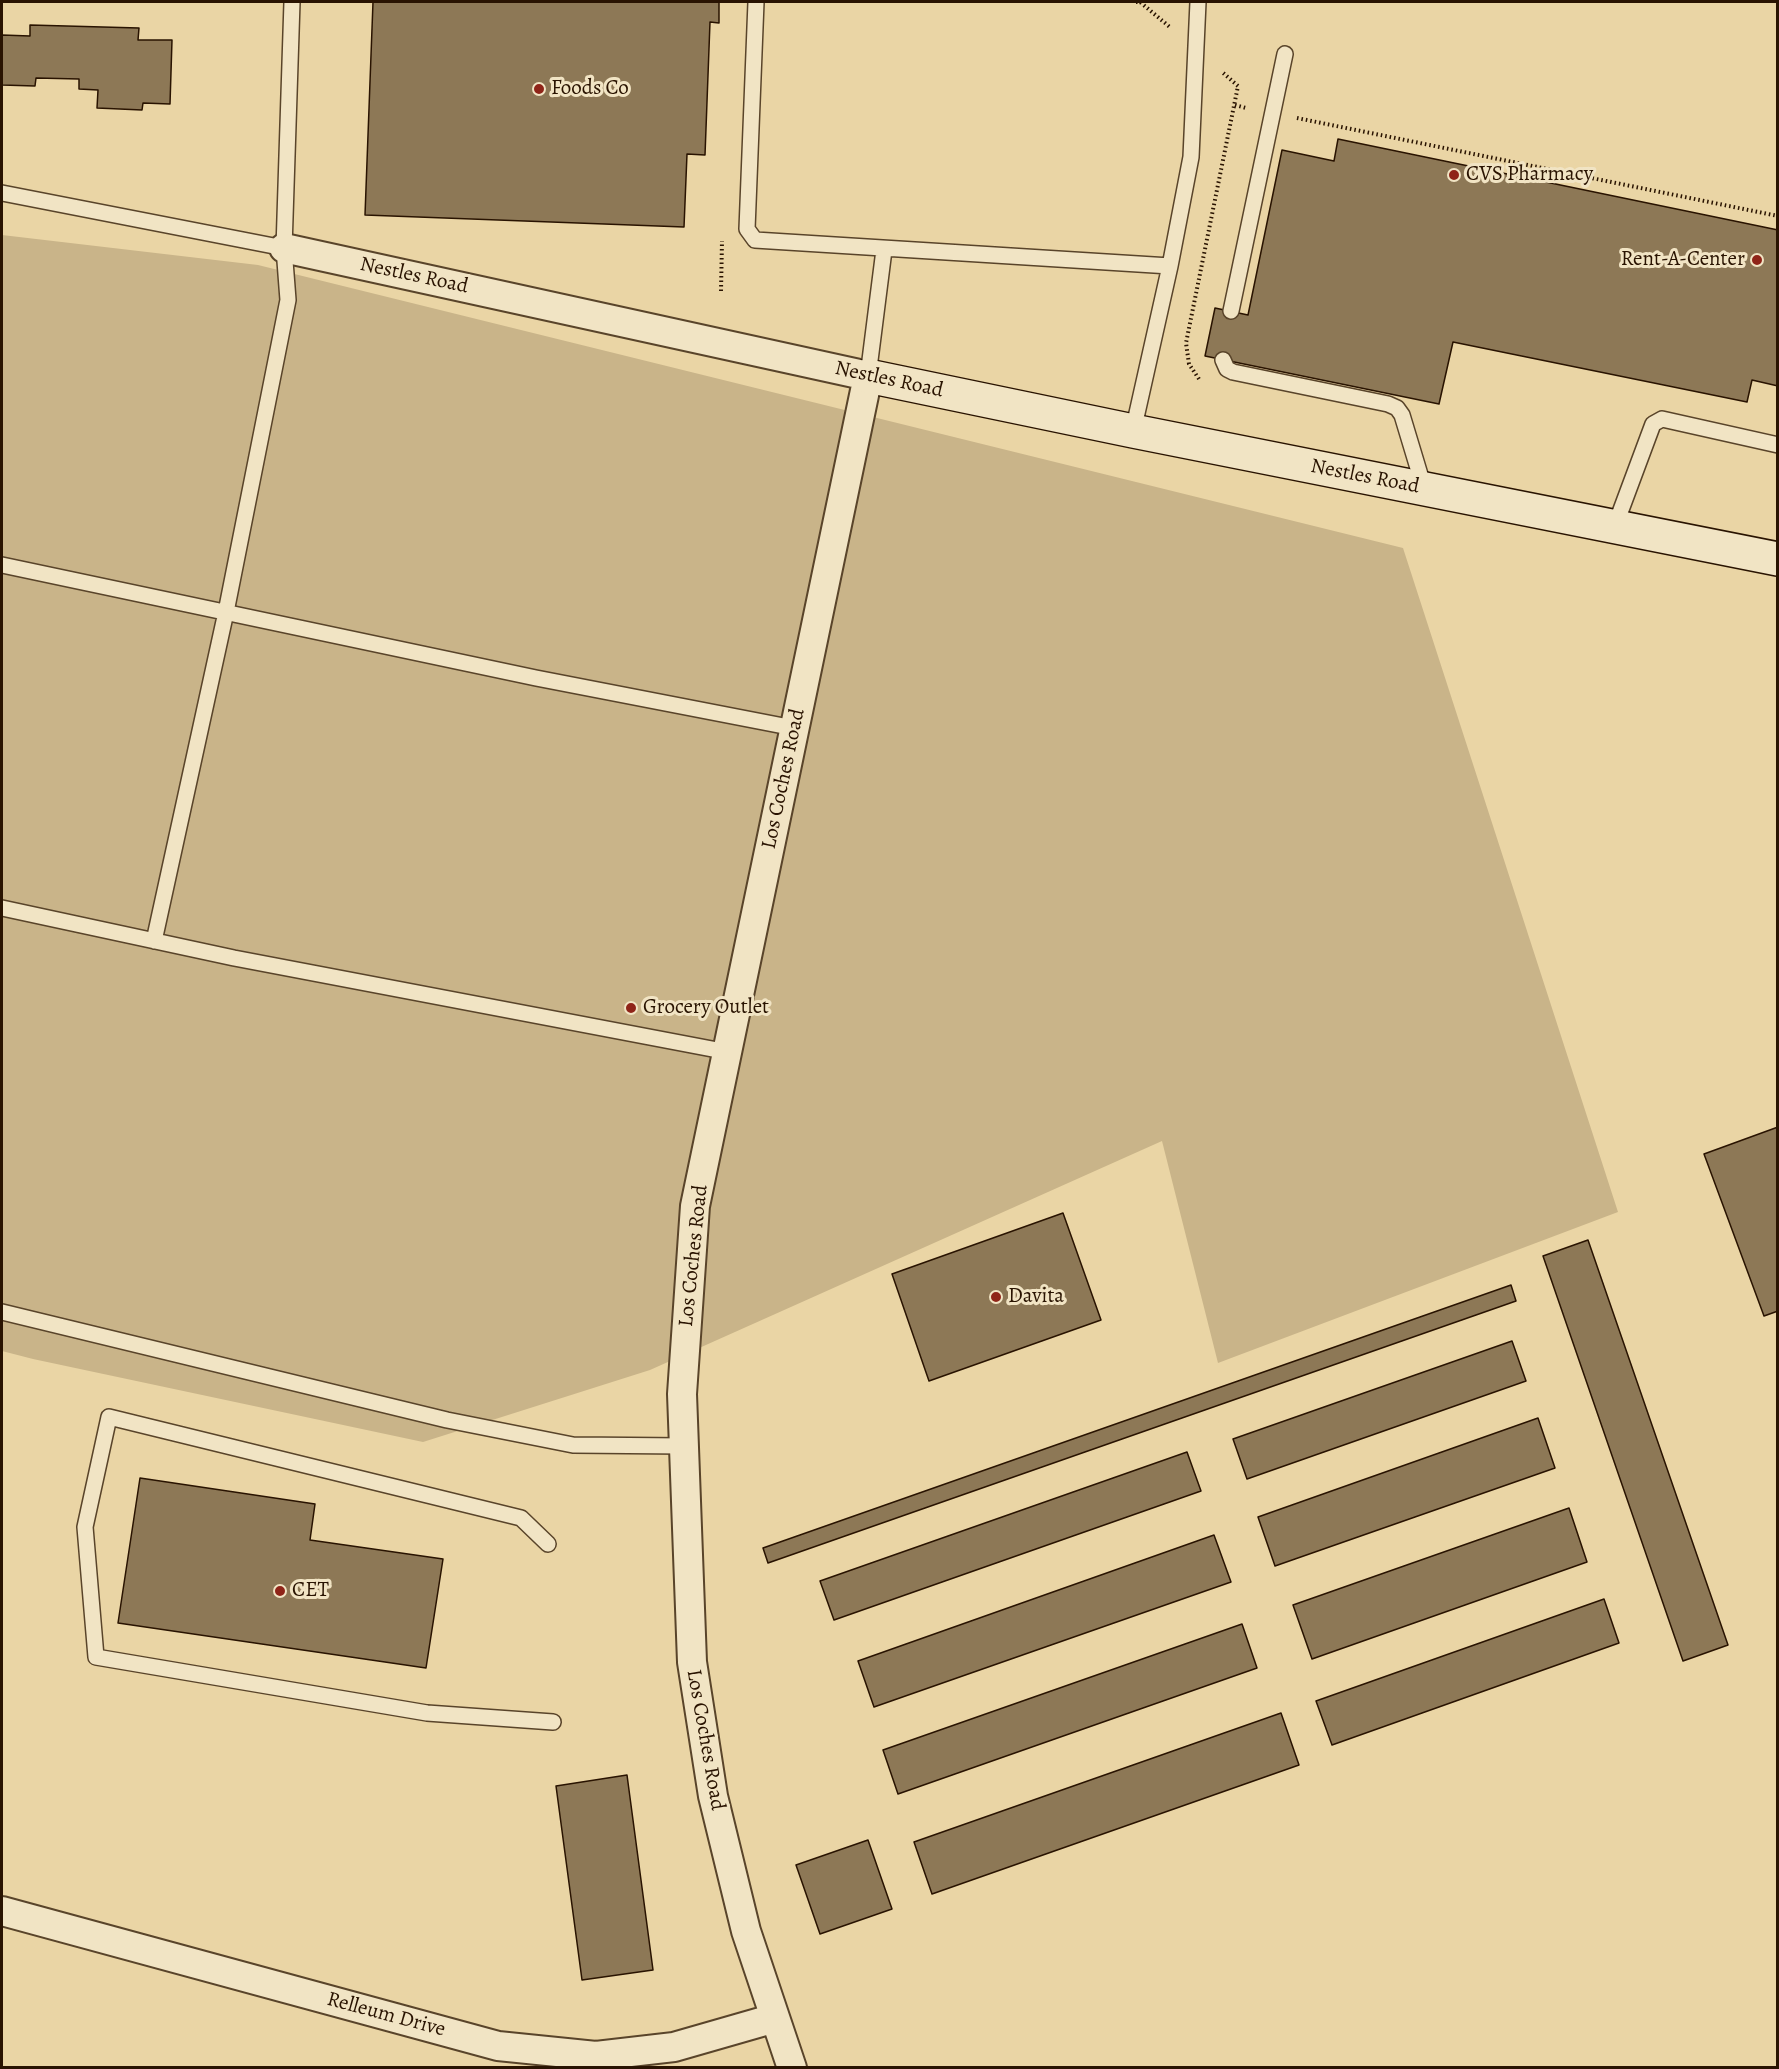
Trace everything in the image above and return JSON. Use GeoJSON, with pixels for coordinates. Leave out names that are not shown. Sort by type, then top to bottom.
{"type":"FeatureCollection","features":[{"type":"Feature","properties":{"kind":"street","name":"Nestles Road"},"geometry":{"type":"LineString","coordinates":[[284,248],[868,376],[1778,559]]}},
{"type":"Feature","properties":{"kind":"street","name":"Los Coches Road"},"geometry":{"type":"LineString","coordinates":[[792,2067],[746,1931],[716,1807],[698,1703],[692,1662],[682,1394],[695,1206],[868,376]]}},
{"type":"Feature","properties":{"kind":"street","name":"Relleum Drive"},"geometry":{"type":"LineString","coordinates":[[2,1911],[498,2046],[596,2056],[674,2047],[775,2018]]}},
{"type":"Feature","properties":{"kind":"lane"},"geometry":{"type":"LineString","coordinates":[[154,941],[225,612],[288,300],[284,248],[292,2]]}},
{"type":"Feature","properties":{"kind":"lane"},"geometry":{"type":"LineString","coordinates":[[756,2],[747,229],[755,240],[884,250],[1170,266]]}},
{"type":"Feature","properties":{"kind":"lane"},"geometry":{"type":"LineString","coordinates":[[1133,431],[1170,266],[1191,157],[1198,2]]}},
{"type":"Feature","properties":{"kind":"lane"},"geometry":{"type":"LineString","coordinates":[[1231,312],[1286,54]]}},
{"type":"Feature","properties":{"kind":"lane","name":"Nestles Road"},"geometry":{"type":"LineString","coordinates":[[2,194],[284,248]]}},
{"type":"Feature","properties":{"kind":"lane"},"geometry":{"type":"LineString","coordinates":[[868,376],[884,250]]}},
{"type":"Feature","properties":{"kind":"lane"},"geometry":{"type":"LineString","coordinates":[[1223,360],[1227,369],[1233,372],[1388,404],[1397,408],[1402,416],[1424,489]]}},
{"type":"Feature","properties":{"kind":"lane"},"geometry":{"type":"LineString","coordinates":[[1615,526],[1653,424],[1662,419],[1778,445]]}},
{"type":"Feature","properties":{"kind":"lane"},"geometry":{"type":"LineString","coordinates":[[2,565],[547,680],[794,728]]}},
{"type":"Feature","properties":{"kind":"lane"},"geometry":{"type":"LineString","coordinates":[[2,908],[234,958],[728,1052]]}},
{"type":"Feature","properties":{"kind":"lane"},"geometry":{"type":"LineString","coordinates":[[2,1312],[447,1420],[573,1444],[684,1446]]}},
{"type":"Feature","properties":{"kind":"lane"},"geometry":{"type":"LineString","coordinates":[[548,1544],[521,1518],[110,1417],[85,1527],[96,1657],[427,1713],[553,1722]]}},
{"type":"Feature","properties":{"kind":"path"},"geometry":{"type":"LineString","coordinates":[[1235,105],[1778,216]]}},
{"type":"Feature","properties":{"kind":"shaded area"},"geometry":{"type":"Polygon","coordinates":[[[2,235],[258,265],[1403,548],[1618,1212],[1218,1363],[1162,1141],[650,1370],[423,1442],[2,1351],[2,235]]]}},
{"type":"Feature","properties":{"kind":"building","name":"Foods Co"},"geometry":{"type":"Polygon","coordinates":[[[373,2],[719,2],[719,23],[710,22],[705,155],[687,154],[684,227],[365,215],[373,2]]]}},
{"type":"Feature","properties":{"kind":"building"},"geometry":{"type":"Polygon","coordinates":[[[30,25],[139,28],[138,40],[172,40],[170,104],[143,103],[142,110],[97,108],[98,90],[79,89],[79,79],[36,78],[35,86],[2,85],[2,35],[30,36],[30,25]]]}},
{"type":"Feature","properties":{"kind":"building"},"geometry":{"type":"Polygon","coordinates":[[[1338,139],[1778,230],[1778,386],[1752,380],[1747,402],[1453,342],[1439,404],[1205,356],[1215,308],[1248,315],[1282,150],[1334,161],[1338,139]]]}},
{"type":"Feature","properties":{"kind":"building"},"geometry":{"type":"Polygon","coordinates":[[[1778,1127],[1778,1311],[1764,1316],[1704,1154],[1778,1127]]]}},
{"type":"Feature","properties":{"kind":"building","name":"Davita"},"geometry":{"type":"Polygon","coordinates":[[[1063,1213],[1101,1320],[929,1381],[892,1274],[1063,1213]]]}},
{"type":"Feature","properties":{"kind":"building"},"geometry":{"type":"Polygon","coordinates":[[[1588,1240],[1728,1645],[1683,1661],[1543,1256],[1588,1240]]]}},
{"type":"Feature","properties":{"kind":"building"},"geometry":{"type":"Polygon","coordinates":[[[1511,1285],[1516,1301],[768,1563],[763,1548],[1511,1285]]]}},
{"type":"Feature","properties":{"kind":"building"},"geometry":{"type":"Polygon","coordinates":[[[1512,1341],[1526,1381],[1247,1479],[1233,1439],[1512,1341]]]}},
{"type":"Feature","properties":{"kind":"building"},"geometry":{"type":"Polygon","coordinates":[[[1538,1418],[1555,1468],[1275,1566],[1258,1517],[1538,1418]]]}},
{"type":"Feature","properties":{"kind":"building"},"geometry":{"type":"Polygon","coordinates":[[[1187,1452],[1201,1491],[834,1620],[820,1581],[1187,1452]]]}},
{"type":"Feature","properties":{"kind":"building","name":"CET"},"geometry":{"type":"Polygon","coordinates":[[[140,1478],[315,1504],[310,1540],[443,1559],[426,1668],[118,1623],[140,1478]]]}},
{"type":"Feature","properties":{"kind":"building"},"geometry":{"type":"Polygon","coordinates":[[[1569,1508],[1587,1562],[1312,1659],[1293,1605],[1569,1508]]]}},
{"type":"Feature","properties":{"kind":"building"},"geometry":{"type":"Polygon","coordinates":[[[1214,1535],[1231,1582],[874,1707],[858,1661],[1214,1535]]]}},
{"type":"Feature","properties":{"kind":"building"},"geometry":{"type":"Polygon","coordinates":[[[1604,1599],[1619,1643],[1332,1745],[1316,1701],[1604,1599]]]}},
{"type":"Feature","properties":{"kind":"building"},"geometry":{"type":"Polygon","coordinates":[[[1242,1624],[1257,1668],[898,1794],[883,1750],[1242,1624]]]}},
{"type":"Feature","properties":{"kind":"building"},"geometry":{"type":"Polygon","coordinates":[[[1281,1713],[1299,1765],[932,1894],[914,1842],[1281,1713]]]}},
{"type":"Feature","properties":{"kind":"building"},"geometry":{"type":"Polygon","coordinates":[[[627,1775],[653,1970],[582,1980],[556,1786],[627,1775]]]}},
{"type":"Feature","properties":{"kind":"building"},"geometry":{"type":"Polygon","coordinates":[[[868,1840],[892,1909],[820,1934],[796,1865],[868,1840]]]}},
{"type":"Feature","properties":{"kind":"place","name":"Foods Co"},"geometry":{"type":"Point","coordinates":[539,89]}},
{"type":"Feature","properties":{"kind":"place","name":"CVS Pharmacy"},"geometry":{"type":"Point","coordinates":[1454,175]}},
{"type":"Feature","properties":{"kind":"place","name":"Rent-A-Center"},"geometry":{"type":"Point","coordinates":[1757,260]}},
{"type":"Feature","properties":{"kind":"place","name":"Grocery Outlet"},"geometry":{"type":"Point","coordinates":[631,1008]}},
{"type":"Feature","properties":{"kind":"place","name":"Davita"},"geometry":{"type":"Point","coordinates":[996,1297]}},
{"type":"Feature","properties":{"kind":"place","name":"CET"},"geometry":{"type":"Point","coordinates":[280,1591]}}]}
